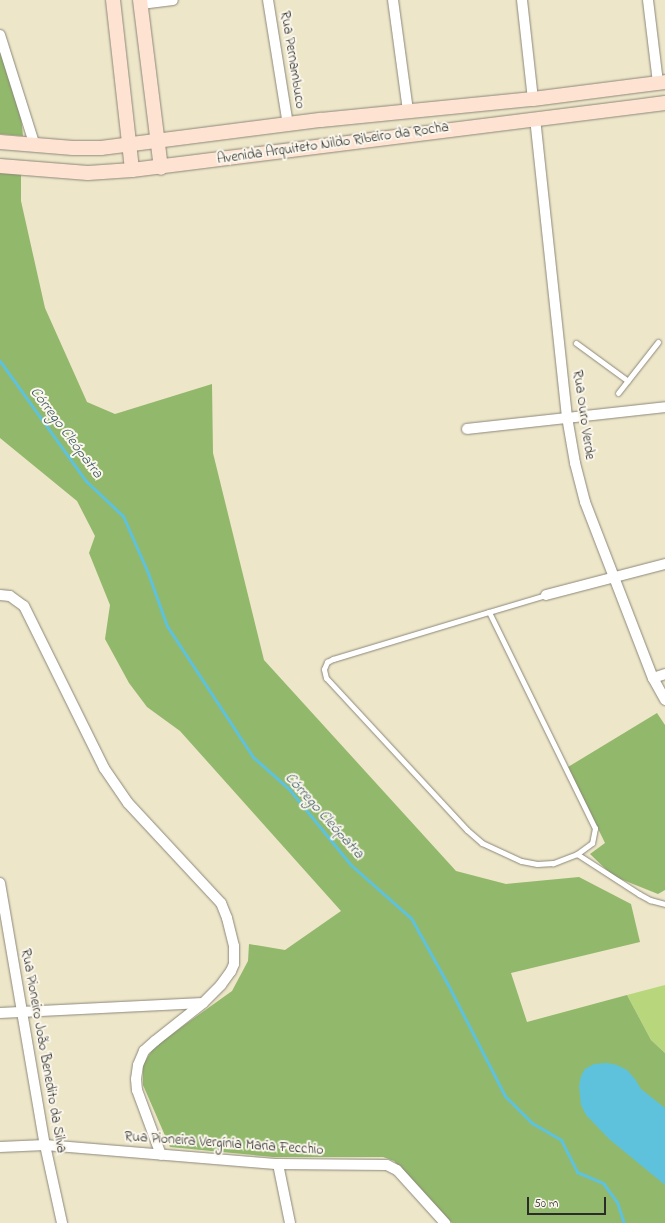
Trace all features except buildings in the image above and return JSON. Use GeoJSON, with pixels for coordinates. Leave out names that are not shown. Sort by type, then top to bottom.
{"type":"FeatureCollection","features":[{"type":"Feature","properties":{"kind":"main road"},"geometry":{"type":"LineString","coordinates":[[113,0],[132,170]]}},
{"type":"Feature","properties":{"kind":"main road"},"geometry":{"type":"LineString","coordinates":[[141,2],[161,168]]}},
{"type":"Feature","properties":{"kind":"main road","name":"Avenida Arquiteto Nildo Ribeiro da Rocha"},"geometry":{"type":"LineString","coordinates":[[0,142],[35,146],[101,148],[408,111],[533,99],[662,83]]}},
{"type":"Feature","properties":{"kind":"main road","name":"Avenida Arquiteto Nildo Ribeiro da Rocha"},"geometry":{"type":"LineString","coordinates":[[0,166],[88,173],[161,168],[535,118],[665,103]]}},
{"type":"Feature","properties":{"kind":"street"},"geometry":{"type":"LineString","coordinates":[[141,2],[173,0]]}},
{"type":"Feature","properties":{"kind":"street","name":"Rua Pernambuco"},"geometry":{"type":"LineString","coordinates":[[268,0],[288,125]]}},
{"type":"Feature","properties":{"kind":"street"},"geometry":{"type":"LineString","coordinates":[[393,0],[408,111]]}},
{"type":"Feature","properties":{"kind":"street"},"geometry":{"type":"LineString","coordinates":[[522,0],[533,99]]}},
{"type":"Feature","properties":{"kind":"street"},"geometry":{"type":"LineString","coordinates":[[648,0],[662,83]]}},
{"type":"Feature","properties":{"kind":"street"},"geometry":{"type":"LineString","coordinates":[[0,35],[35,146]]}},
{"type":"Feature","properties":{"kind":"street","name":"Rua Ouro Verde"},"geometry":{"type":"LineString","coordinates":[[535,118],[567,417],[575,464],[585,502],[653,678],[665,700]]}},
{"type":"Feature","properties":{"kind":"street"},"geometry":{"type":"LineString","coordinates":[[467,429],[665,407]]}},
{"type":"Feature","properties":{"kind":"street"},"geometry":{"type":"LineString","coordinates":[[546,595],[665,564]]}},
{"type":"Feature","properties":{"kind":"street"},"geometry":{"type":"LineString","coordinates":[[0,595],[10,596],[24,606],[104,768],[128,803],[221,902],[234,946],[234,964],[221,985],[203,1002],[154,1041],[144,1051],[138,1065],[136,1079],[137,1090],[161,1155]]}},
{"type":"Feature","properties":{"kind":"street"},"geometry":{"type":"LineString","coordinates":[[653,678],[665,674]]}},
{"type":"Feature","properties":{"kind":"street","name":"Rua Pioneiro João Benedito da Silva"},"geometry":{"type":"LineString","coordinates":[[0,883],[2,908],[22,1011],[45,1145],[62,1223]]}},
{"type":"Feature","properties":{"kind":"street"},"geometry":{"type":"LineString","coordinates":[[0,1013],[203,1002]]}},
{"type":"Feature","properties":{"kind":"street","name":"Rua Pioneira Vergínia Maria Fecchio"},"geometry":{"type":"LineString","coordinates":[[0,1147],[45,1145],[278,1164],[376,1165],[392,1167],[397,1170],[445,1223]]}},
{"type":"Feature","properties":{"kind":"street"},"geometry":{"type":"LineString","coordinates":[[278,1164],[290,1223]]}},
{"type":"Feature","properties":{"kind":"lane"},"geometry":{"type":"LineString","coordinates":[[618,392],[658,342]]}},
{"type":"Feature","properties":{"kind":"lane"},"geometry":{"type":"LineString","coordinates":[[576,343],[628,381]]}},
{"type":"Feature","properties":{"kind":"lane"},"geometry":{"type":"LineString","coordinates":[[489,612],[595,828],[592,843],[577,854],[553,863],[537,864],[521,861],[482,843],[467,830],[326,678],[324,674],[324,669],[327,662],[333,659],[489,612],[546,595]]}},
{"type":"Feature","properties":{"kind":"lane"},"geometry":{"type":"LineString","coordinates":[[577,854],[638,894],[650,900],[665,904]]}},
{"type":"Feature","properties":{"kind":"green space"},"geometry":{"type":"Polygon","coordinates":[[[0,47],[20,105],[23,136],[0,134],[0,47]]]}},
{"type":"Feature","properties":{"kind":"green space"},"geometry":{"type":"Polygon","coordinates":[[[0,169],[21,172],[21,201],[45,308],[87,402],[115,414],[212,384],[213,453],[264,660],[456,871],[506,884],[579,877],[631,904],[640,942],[511,973],[527,1022],[627,995],[651,1040],[665,1053],[665,1223],[452,1223],[394,1161],[383,1157],[273,1157],[170,1147],[143,1085],[143,1064],[155,1046],[232,991],[248,961],[249,944],[285,950],[341,911],[180,731],[147,707],[129,683],[105,639],[110,605],[89,553],[95,536],[77,501],[0,438],[0,169]]]}},
{"type":"Feature","properties":{"kind":"green space"},"geometry":{"type":"Polygon","coordinates":[[[657,713],[665,725],[665,890],[658,894],[613,876],[590,854],[605,843],[568,767],[657,713]]]}},
{"type":"Feature","properties":{"kind":"green space"},"geometry":{"type":"Polygon","coordinates":[[[665,985],[665,1053],[651,1040],[627,995],[665,985]]]}},
{"type":"Feature","properties":{"kind":"water"},"geometry":{"type":"Polygon","coordinates":[[[607,1063],[617,1065],[627,1070],[641,1089],[665,1108],[665,1185],[609,1139],[586,1115],[581,1105],[579,1086],[581,1076],[585,1069],[594,1064],[607,1063]]]}},
{"type":"Feature","properties":{"kind":"waterway","name":"Córrego Cleópatra"},"geometry":{"type":"LineString","coordinates":[[0,361],[86,481],[123,516],[148,573],[167,626],[253,757],[289,789],[351,865],[411,918],[447,983],[505,1096],[532,1123],[561,1140],[577,1172],[603,1183],[617,1202],[624,1223]]}}]}
